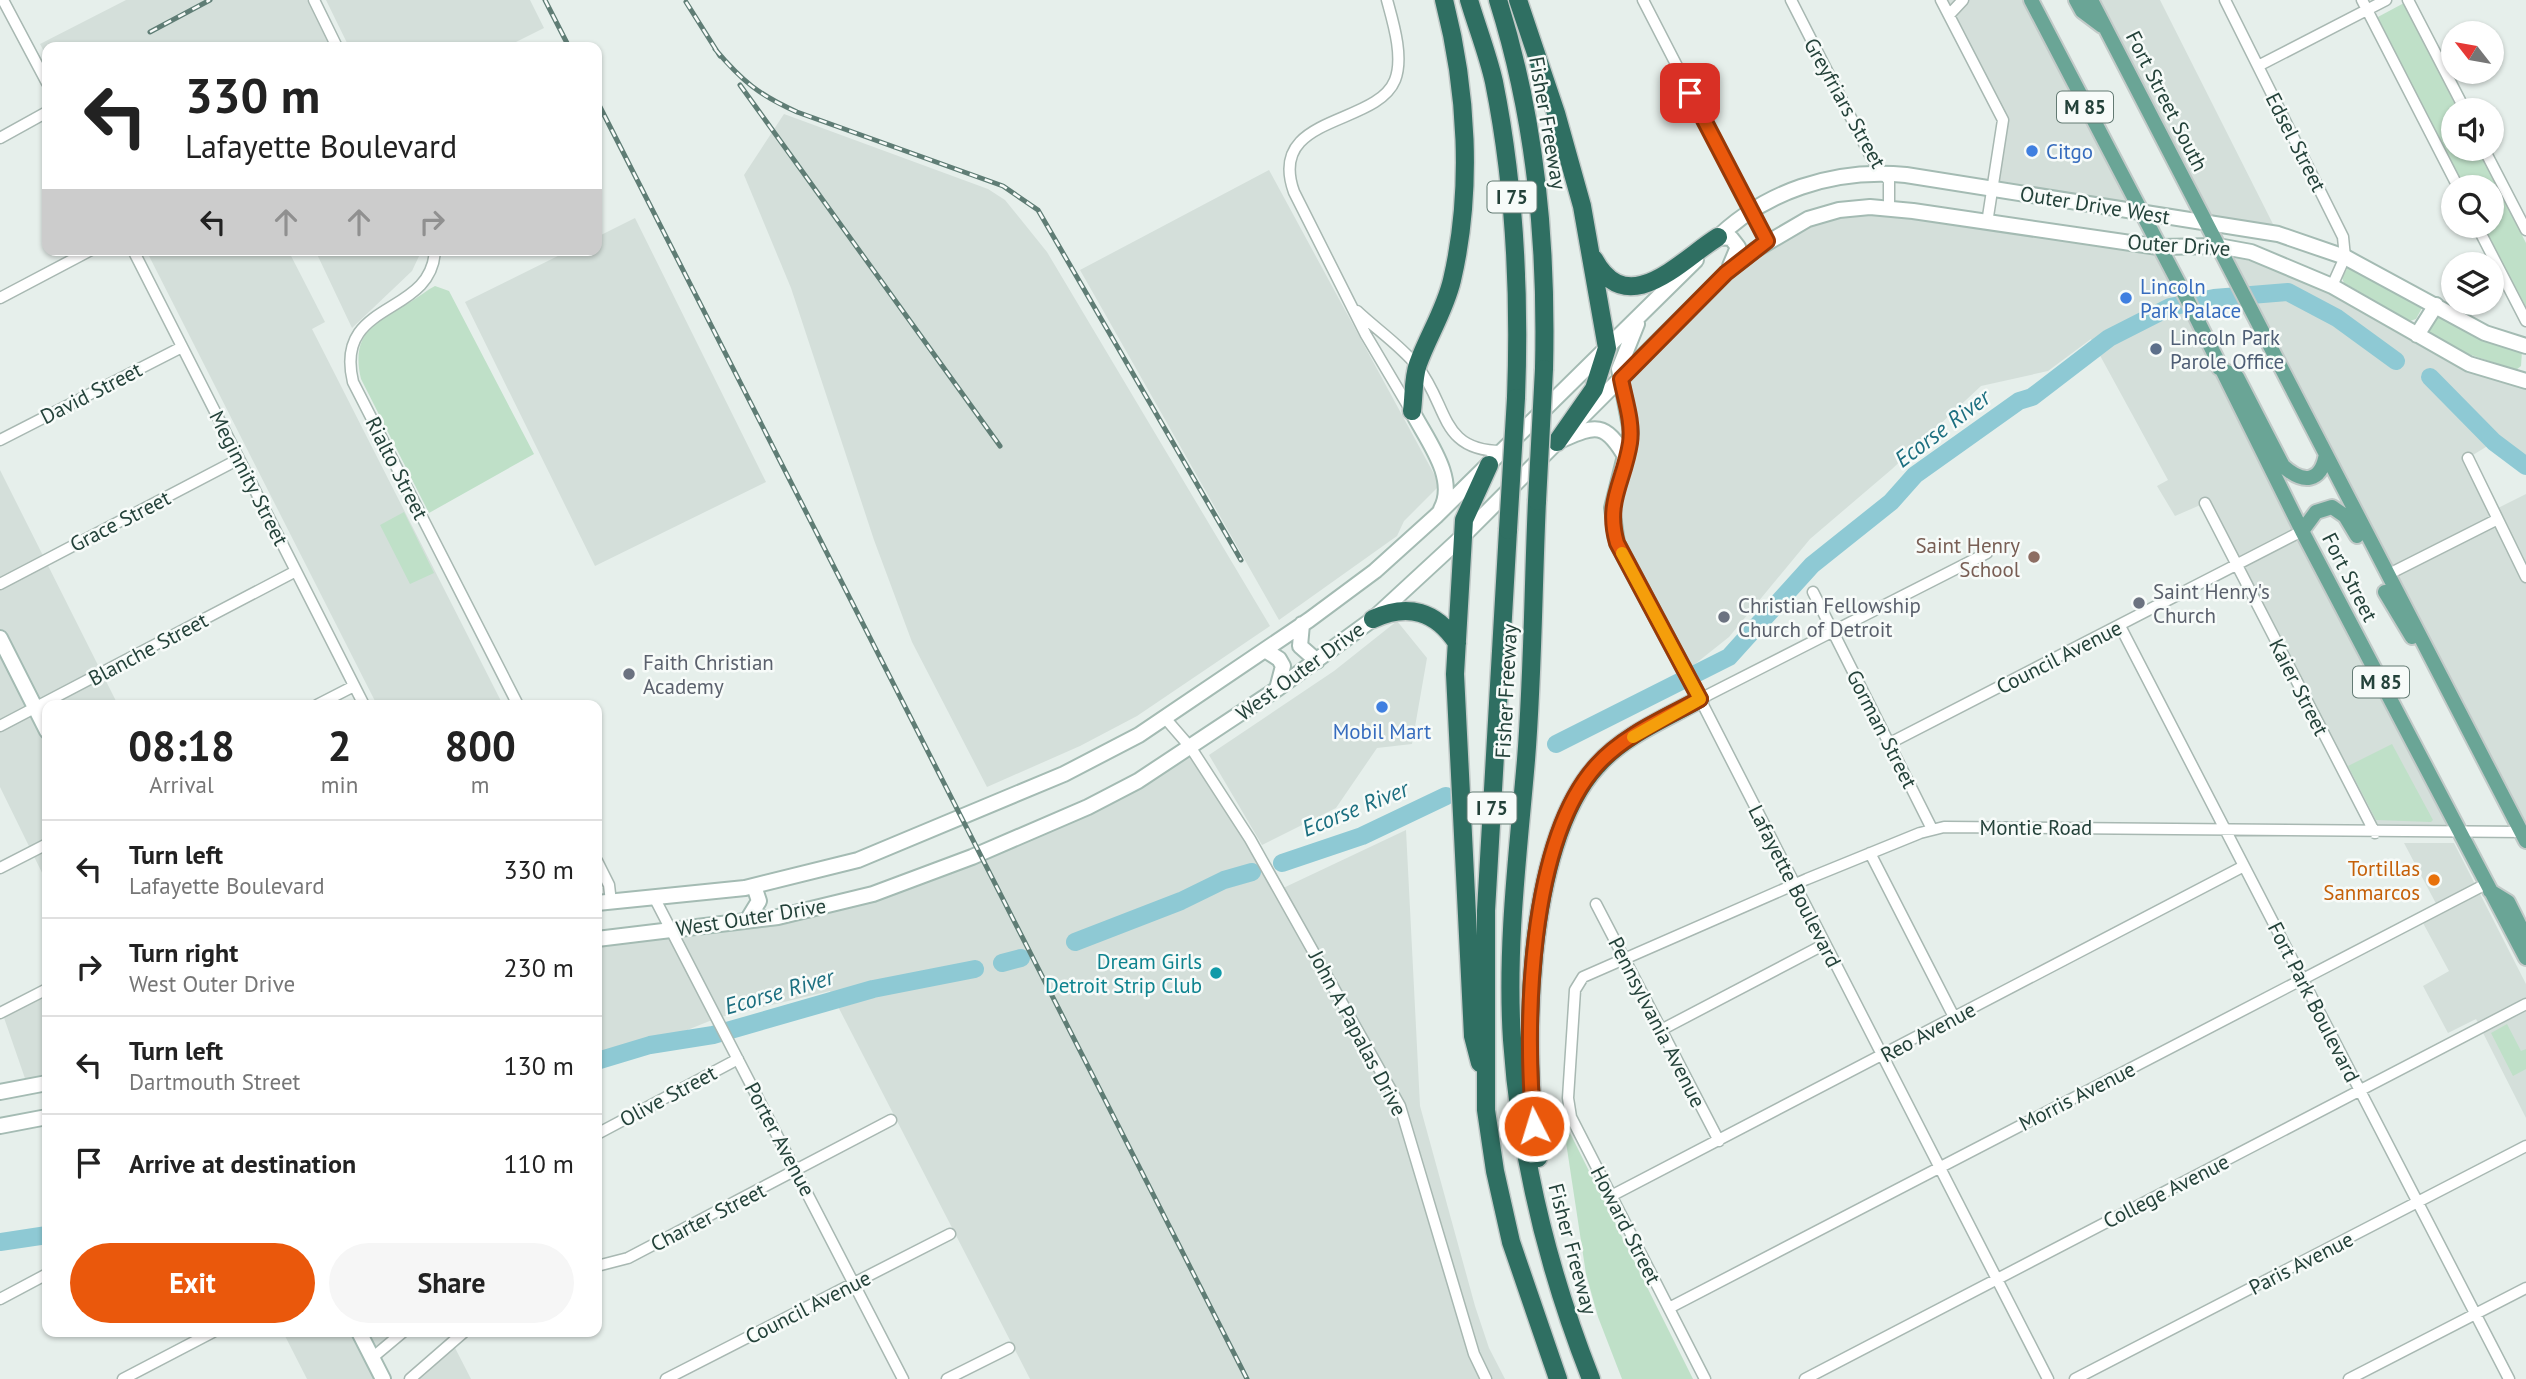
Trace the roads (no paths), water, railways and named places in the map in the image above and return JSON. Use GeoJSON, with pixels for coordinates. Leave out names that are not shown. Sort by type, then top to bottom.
{"type":"FeatureCollection","features":[{"type":"Feature","properties":{"kind":"highway"},"geometry":{"type":"LineString","coordinates":[[1412,411],[1417,366],[1452,282],[1462,213],[1462,107],[1444,0]]}},
{"type":"Feature","properties":{"kind":"highway","name":"Fisher Freeway"},"geometry":{"type":"LineString","coordinates":[[1469,0],[1493,80],[1511,190],[1518,322],[1516,398],[1486,911],[1486,1087],[1490,1139],[1504,1212],[1523,1283],[1558,1379]]}},
{"type":"Feature","properties":{"kind":"highway","name":"Fisher Freeway"},"geometry":{"type":"LineString","coordinates":[[1498,0],[1519,80],[1539,192],[1545,275],[1544,369],[1526,758],[1513,912],[1511,1002],[1517,1097],[1524,1143],[1552,1269],[1591,1379]]}},
{"type":"Feature","properties":{"kind":"highway"},"geometry":{"type":"LineString","coordinates":[[1518,0],[1567,148],[1593,258],[1607,348],[1594,389],[1557,442]]}},
{"type":"Feature","properties":{"kind":"highway"},"geometry":{"type":"LineString","coordinates":[[1593,258],[1598,268],[1618,282],[1634,286],[1651,284],[1718,237]]}},
{"type":"Feature","properties":{"kind":"highway"},"geometry":{"type":"LineString","coordinates":[[1486,1087],[1473,1036],[1471,959],[1456,727],[1457,643],[1464,535],[1470,503],[1489,465]]}},
{"type":"Feature","properties":{"kind":"highway"},"geometry":{"type":"LineString","coordinates":[[1373,619],[1398,610],[1423,612],[1442,622],[1457,643]]}},
{"type":"Feature","properties":{"kind":"highway"},"geometry":{"type":"LineString","coordinates":[[1552,1269],[1552,1236],[1537,1152],[1529,1040],[1536,945],[1558,833],[1572,800],[1598,764],[1692,685]]}},
{"type":"Feature","properties":{"kind":"main road","name":"M 85"},"geometry":{"type":"LineString","coordinates":[[2031,0],[2140,214]]}},
{"type":"Feature","properties":{"kind":"main road"},"geometry":{"type":"LineString","coordinates":[[2076,0],[2082,10],[2106,29]]}},
{"type":"Feature","properties":{"kind":"main road","name":"Fort Street South"},"geometry":{"type":"LineString","coordinates":[[2091,0],[2206,222]]}},
{"type":"Feature","properties":{"kind":"main road","name":"West Outer Drive"},"geometry":{"type":"LineString","coordinates":[[604,902],[655,899],[754,886],[835,867],[904,843],[1064,774],[1165,718],[1375,571],[1489,465],[1718,237],[1751,211],[1803,186],[1836,177],[1883,173]]}},
{"type":"Feature","properties":{"kind":"main road","name":"Outer Drive West"},"geometry":{"type":"LineString","coordinates":[[1883,173],[2278,234],[2345,257]]}},
{"type":"Feature","properties":{"kind":"main road","name":"West Outer Drive"},"geometry":{"type":"LineString","coordinates":[[602,938],[748,919],[778,918],[826,907],[929,875],[1088,807],[1154,772],[1317,661],[1373,619],[1464,535],[1726,273],[1767,241],[1794,225],[1839,210],[1889,208]]}},
{"type":"Feature","properties":{"kind":"main road","name":"Outer Drive"},"geometry":{"type":"LineString","coordinates":[[1889,208],[2158,247],[2218,246],[2251,252],[2332,286],[2469,364],[2526,380]]}},
{"type":"Feature","properties":{"kind":"main road","name":"Fort Street"},"geometry":{"type":"LineString","coordinates":[[2140,214],[2194,314],[2459,834],[2526,958]]}},
{"type":"Feature","properties":{"kind":"main road","name":"Fort Street"},"geometry":{"type":"LineString","coordinates":[[2206,222],[2387,575],[2525,835]]}},
{"type":"Feature","properties":{"kind":"main road"},"geometry":{"type":"LineString","coordinates":[[1718,237],[1731,237],[1738,247],[1726,273]]}},
{"type":"Feature","properties":{"kind":"main road"},"geometry":{"type":"LineString","coordinates":[[2345,257],[2485,333],[2526,346]]}},
{"type":"Feature","properties":{"kind":"main road"},"geometry":{"type":"LineString","coordinates":[[2417,335],[2436,305]]}},
{"type":"Feature","properties":{"kind":"main road"},"geometry":{"type":"LineString","coordinates":[[1621,379],[1620,362],[1640,317]]}},
{"type":"Feature","properties":{"kind":"main road"},"geometry":{"type":"LineString","coordinates":[[2220,368],[2236,377],[2283,466],[2291,474],[2298,478],[2312,477],[2322,468],[2326,454]]}},
{"type":"Feature","properties":{"kind":"main road","name":"Lafayette Boulevard"},"geometry":{"type":"LineString","coordinates":[[1621,379],[1631,432],[1612,508],[1615,536],[1692,685]]}},
{"type":"Feature","properties":{"kind":"main road"},"geometry":{"type":"LineString","coordinates":[[1412,411],[1447,484],[1446,500],[1436,516]]}},
{"type":"Feature","properties":{"kind":"main road"},"geometry":{"type":"LineString","coordinates":[[1557,442],[1587,429],[1600,429],[1614,437],[1626,458]]}},
{"type":"Feature","properties":{"kind":"main road"},"geometry":{"type":"LineString","coordinates":[[2302,530],[2319,509],[2332,507],[2340,512],[2349,522],[2399,620],[2427,649]]}},
{"type":"Feature","properties":{"kind":"main road"},"geometry":{"type":"LineString","coordinates":[[1302,624],[1300,646],[1317,661]]}},
{"type":"Feature","properties":{"kind":"main road"},"geometry":{"type":"LineString","coordinates":[[0,638],[42,721]]}},
{"type":"Feature","properties":{"kind":"main road"},"geometry":{"type":"LineString","coordinates":[[1265,650],[1279,659],[1283,666],[1276,689]]}},
{"type":"Feature","properties":{"kind":"main road"},"geometry":{"type":"LineString","coordinates":[[748,919],[759,901],[754,886]]}},
{"type":"Feature","properties":{"kind":"main road"},"geometry":{"type":"LineString","coordinates":[[2488,887],[2508,902],[2526,938]]}},
{"type":"Feature","properties":{"kind":"main road"},"geometry":{"type":"LineString","coordinates":[[0,1091],[42,1084]]}},
{"type":"Feature","properties":{"kind":"main road"},"geometry":{"type":"LineString","coordinates":[[0,1126],[42,1118]]}},
{"type":"Feature","properties":{"kind":"main road"},"geometry":{"type":"LineString","coordinates":[[362,1337],[383,1379]]}},
{"type":"Feature","properties":{"kind":"street"},"geometry":{"type":"LineString","coordinates":[[3,0],[42,74]]}},
{"type":"Feature","properties":{"kind":"street"},"geometry":{"type":"LineString","coordinates":[[314,0],[335,42]]}},
{"type":"Feature","properties":{"kind":"street"},"geometry":{"type":"LineString","coordinates":[[1387,0],[1397,64],[1392,86],[1379,98],[1309,134],[1296,148],[1290,170],[1294,192],[1351,306],[1412,411]]}},
{"type":"Feature","properties":{"kind":"street"},"geometry":{"type":"LineString","coordinates":[[1643,0],[1767,241]]}},
{"type":"Feature","properties":{"kind":"street","name":"Greyfriars Street"},"geometry":{"type":"LineString","coordinates":[[1791,0],[1872,159],[1889,181],[1889,208]]}},
{"type":"Feature","properties":{"kind":"street"},"geometry":{"type":"LineString","coordinates":[[1941,0],[2003,120],[1987,223]]}},
{"type":"Feature","properties":{"kind":"street"},"geometry":{"type":"LineString","coordinates":[[1949,15],[1963,0]]}},
{"type":"Feature","properties":{"kind":"street","name":"Edsel Street"},"geometry":{"type":"LineString","coordinates":[[2225,0],[2343,237],[2345,257]]}},
{"type":"Feature","properties":{"kind":"street"},"geometry":{"type":"LineString","coordinates":[[2258,66],[2365,5],[2386,0]]}},
{"type":"Feature","properties":{"kind":"street"},"geometry":{"type":"LineString","coordinates":[[2408,0],[2459,98]]}},
{"type":"Feature","properties":{"kind":"street"},"geometry":{"type":"LineString","coordinates":[[2365,5],[2452,175]]}},
{"type":"Feature","properties":{"kind":"street"},"geometry":{"type":"LineString","coordinates":[[0,138],[42,116]]}},
{"type":"Feature","properties":{"kind":"street"},"geometry":{"type":"LineString","coordinates":[[2490,161],[2526,230]]}},
{"type":"Feature","properties":{"kind":"street"},"geometry":{"type":"LineString","coordinates":[[2483,238],[2526,321]]}},
{"type":"Feature","properties":{"kind":"street"},"geometry":{"type":"LineString","coordinates":[[0,298],[80,256]]}},
{"type":"Feature","properties":{"kind":"street","name":"Meginnity Street"},"geometry":{"type":"LineString","coordinates":[[136,256],[361,700]]}},
{"type":"Feature","properties":{"kind":"street","name":"Rialto Street"},"geometry":{"type":"LineString","coordinates":[[434,256],[433,265],[422,285],[409,296],[374,315],[358,333],[352,346],[351,371],[516,700]]}},
{"type":"Feature","properties":{"kind":"street"},"geometry":{"type":"LineString","coordinates":[[2332,286],[2345,257]]}},
{"type":"Feature","properties":{"kind":"street"},"geometry":{"type":"LineString","coordinates":[[1351,306],[1417,366],[1463,444],[1478,452],[1502,451]]}},
{"type":"Feature","properties":{"kind":"street","name":"David Street"},"geometry":{"type":"LineString","coordinates":[[0,440],[182,346]]}},
{"type":"Feature","properties":{"kind":"street"},"geometry":{"type":"LineString","coordinates":[[2468,458],[2526,578]]}},
{"type":"Feature","properties":{"kind":"street","name":"Grace Street"},"geometry":{"type":"LineString","coordinates":[[0,583],[239,459]]}},
{"type":"Feature","properties":{"kind":"street","name":"Kaier Street"},"geometry":{"type":"LineString","coordinates":[[2205,503],[2375,833]]}},
{"type":"Feature","properties":{"kind":"street"},"geometry":{"type":"LineString","coordinates":[[2387,575],[2496,520]]}},
{"type":"Feature","properties":{"kind":"street","name":"Council Avenue"},"geometry":{"type":"LineString","coordinates":[[1890,743],[2302,530]]}},
{"type":"Feature","properties":{"kind":"street"},"geometry":{"type":"LineString","coordinates":[[1692,685],[1833,632],[1987,553]]}},
{"type":"Feature","properties":{"kind":"street","name":"Blanche Street"},"geometry":{"type":"LineString","coordinates":[[51,700],[296,572]]}},
{"type":"Feature","properties":{"kind":"street","name":"Gorman Street"},"geometry":{"type":"LineString","coordinates":[[1813,592],[1932,829]]}},
{"type":"Feature","properties":{"kind":"street","name":"Fort Park Boulevard"},"geometry":{"type":"LineString","coordinates":[[2120,626],[2509,1379]]}},
{"type":"Feature","properties":{"kind":"street","name":"Lafayette Boulevard"},"geometry":{"type":"LineString","coordinates":[[1692,685],[2048,1379]]}},
{"type":"Feature","properties":{"kind":"street"},"geometry":{"type":"LineString","coordinates":[[327,700],[354,686]]}},
{"type":"Feature","properties":{"kind":"street","name":"Blanche Street"},"geometry":{"type":"LineString","coordinates":[[0,726],[42,705]]}},
{"type":"Feature","properties":{"kind":"street","name":"John A Papalas Drive"},"geometry":{"type":"LineString","coordinates":[[1165,718],[1191,748],[1250,839],[1400,1106],[1474,1354],[1486,1379]]}},
{"type":"Feature","properties":{"kind":"street","name":"Montie Road"},"geometry":{"type":"LineString","coordinates":[[1577,982],[1795,884],[1932,829],[2525,835]]}},
{"type":"Feature","properties":{"kind":"street"},"geometry":{"type":"LineString","coordinates":[[0,868],[42,847]]}},
{"type":"Feature","properties":{"kind":"street"},"geometry":{"type":"LineString","coordinates":[[1870,853],[1954,1017]]}},
{"type":"Feature","properties":{"kind":"street","name":"Reo Avenue"},"geometry":{"type":"LineString","coordinates":[[1611,1196],[2244,866]]}},
{"type":"Feature","properties":{"kind":"street"},"geometry":{"type":"LineString","coordinates":[[602,871],[609,885],[604,902]]}},
{"type":"Feature","properties":{"kind":"street","name":"Morris Avenue"},"geometry":{"type":"LineString","coordinates":[[1669,1308],[2302,979],[2488,887]]}},
{"type":"Feature","properties":{"kind":"street","name":"Porter Avenue"},"geometry":{"type":"LineString","coordinates":[[655,899],[904,1379]]}},
{"type":"Feature","properties":{"kind":"street","name":"Pennsylvania Avenue"},"geometry":{"type":"LineString","coordinates":[[1596,904],[1719,1141]]}},
{"type":"Feature","properties":{"kind":"street"},"geometry":{"type":"LineString","coordinates":[[1661,1030],[1825,944]]}},
{"type":"Feature","properties":{"kind":"street","name":"Howard Street"},"geometry":{"type":"LineString","coordinates":[[1577,982],[1568,1108],[1705,1379]]}},
{"type":"Feature","properties":{"kind":"street"},"geometry":{"type":"LineString","coordinates":[[0,1013],[42,992]]}},
{"type":"Feature","properties":{"kind":"street","name":"College Avenue"},"geometry":{"type":"LineString","coordinates":[[1805,1379],[2526,1004]]}},
{"type":"Feature","properties":{"kind":"street","name":"Olive Street"},"geometry":{"type":"LineString","coordinates":[[602,1131],[738,1059]]}},
{"type":"Feature","properties":{"kind":"street","name":"Charter Street"},"geometry":{"type":"LineString","coordinates":[[602,1265],[628,1258],[891,1120]]}},
{"type":"Feature","properties":{"kind":"street","name":"Paris Avenue"},"geometry":{"type":"LineString","coordinates":[[2075,1379],[2526,1146]]}},
{"type":"Feature","properties":{"kind":"street","name":"Council Avenue"},"geometry":{"type":"LineString","coordinates":[[666,1379],[950,1234]]}},
{"type":"Feature","properties":{"kind":"street"},"geometry":{"type":"LineString","coordinates":[[0,1298],[42,1277]]}},
{"type":"Feature","properties":{"kind":"street"},"geometry":{"type":"LineString","coordinates":[[2349,1379],[2526,1288]]}},
{"type":"Feature","properties":{"kind":"street"},"geometry":{"type":"LineString","coordinates":[[123,1379],[203,1337]]}},
{"type":"Feature","properties":{"kind":"street"},"geometry":{"type":"LineString","coordinates":[[372,1358],[397,1337]]}},
{"type":"Feature","properties":{"kind":"street"},"geometry":{"type":"LineString","coordinates":[[410,1379],[458,1337]]}},
{"type":"Feature","properties":{"kind":"street"},"geometry":{"type":"LineString","coordinates":[[947,1379],[1009,1348]]}},
{"type":"Feature","properties":{"kind":"waterway","name":"Ecorse River"},"geometry":{"type":"LineString","coordinates":[[1556,744],[1729,657],[1812,565],[1891,502],[1915,475],[2019,401],[2032,397],[2109,338],[2170,307],[2214,298],[2288,292],[2337,318],[2396,361]]}},
{"type":"Feature","properties":{"kind":"waterway","name":"Ecorse River"},"geometry":{"type":"LineString","coordinates":[[2430,377],[2494,442],[2526,466]]}},
{"type":"Feature","properties":{"kind":"waterway","name":"Ecorse River"},"geometry":{"type":"LineString","coordinates":[[1282,863],[1362,836],[1446,796]]}},
{"type":"Feature","properties":{"kind":"waterway","name":"Ecorse River"},"geometry":{"type":"LineString","coordinates":[[1075,942],[1181,901],[1224,880],[1252,872]]}},
{"type":"Feature","properties":{"kind":"waterway","name":"Ecorse River"},"geometry":{"type":"LineString","coordinates":[[1002,963],[1021,958]]}},
{"type":"Feature","properties":{"kind":"waterway","name":"Ecorse River"},"geometry":{"type":"LineString","coordinates":[[602,1059],[650,1045],[713,1035],[873,989],[975,969]]}},
{"type":"Feature","properties":{"kind":"waterway","name":"Ecorse River"},"geometry":{"type":"LineString","coordinates":[[0,1242],[42,1236]]}},
{"type":"Feature","properties":{"kind":"railway"},"geometry":{"type":"LineString","coordinates":[[150,32],[210,0]]}},
{"type":"Feature","properties":{"kind":"railway"},"geometry":{"type":"LineString","coordinates":[[545,0],[566,42]]}},
{"type":"Feature","properties":{"kind":"railway"},"geometry":{"type":"LineString","coordinates":[[686,2],[720,56]]}},
{"type":"Feature","properties":{"kind":"railway"},"geometry":{"type":"LineString","coordinates":[[715,49],[752,86],[784,106],[1003,186],[1038,210],[1241,560]]}},
{"type":"Feature","properties":{"kind":"railway"},"geometry":{"type":"LineString","coordinates":[[740,85],[1000,446]]}},
{"type":"Feature","properties":{"kind":"railway"},"geometry":{"type":"LineString","coordinates":[[602,111],[1247,1379]]}},
{"type":"Feature","properties":{"kind":"place","name":"Citgo"},"geometry":{"type":"Point","coordinates":[2032,151]}},
{"type":"Feature","properties":{"kind":"place","name":"Lincoln Park Palace"},"geometry":{"type":"Point","coordinates":[2126,298]}},
{"type":"Feature","properties":{"kind":"place","name":"Lincoln Park Parole Office"},"geometry":{"type":"Point","coordinates":[2156,349]}},
{"type":"Feature","properties":{"kind":"place","name":"Saint Henry School"},"geometry":{"type":"Point","coordinates":[2034,557]}},
{"type":"Feature","properties":{"kind":"place","name":"Saint Henry's Church"},"geometry":{"type":"Point","coordinates":[2139,603]}},
{"type":"Feature","properties":{"kind":"place","name":"Christian Fellowship Church of Detroit"},"geometry":{"type":"Point","coordinates":[1724,617]}},
{"type":"Feature","properties":{"kind":"place","name":"Faith Christian Academy"},"geometry":{"type":"Point","coordinates":[629,674]}},
{"type":"Feature","properties":{"kind":"place","name":"Mobil Mart"},"geometry":{"type":"Point","coordinates":[1382,707]}},
{"type":"Feature","properties":{"kind":"place","name":"Tortillas Sanmarcos"},"geometry":{"type":"Point","coordinates":[2434,880]}},
{"type":"Feature","properties":{"kind":"place","name":"Dream Girls Detroit Strip Club"},"geometry":{"type":"Point","coordinates":[1216,973]}}]}
